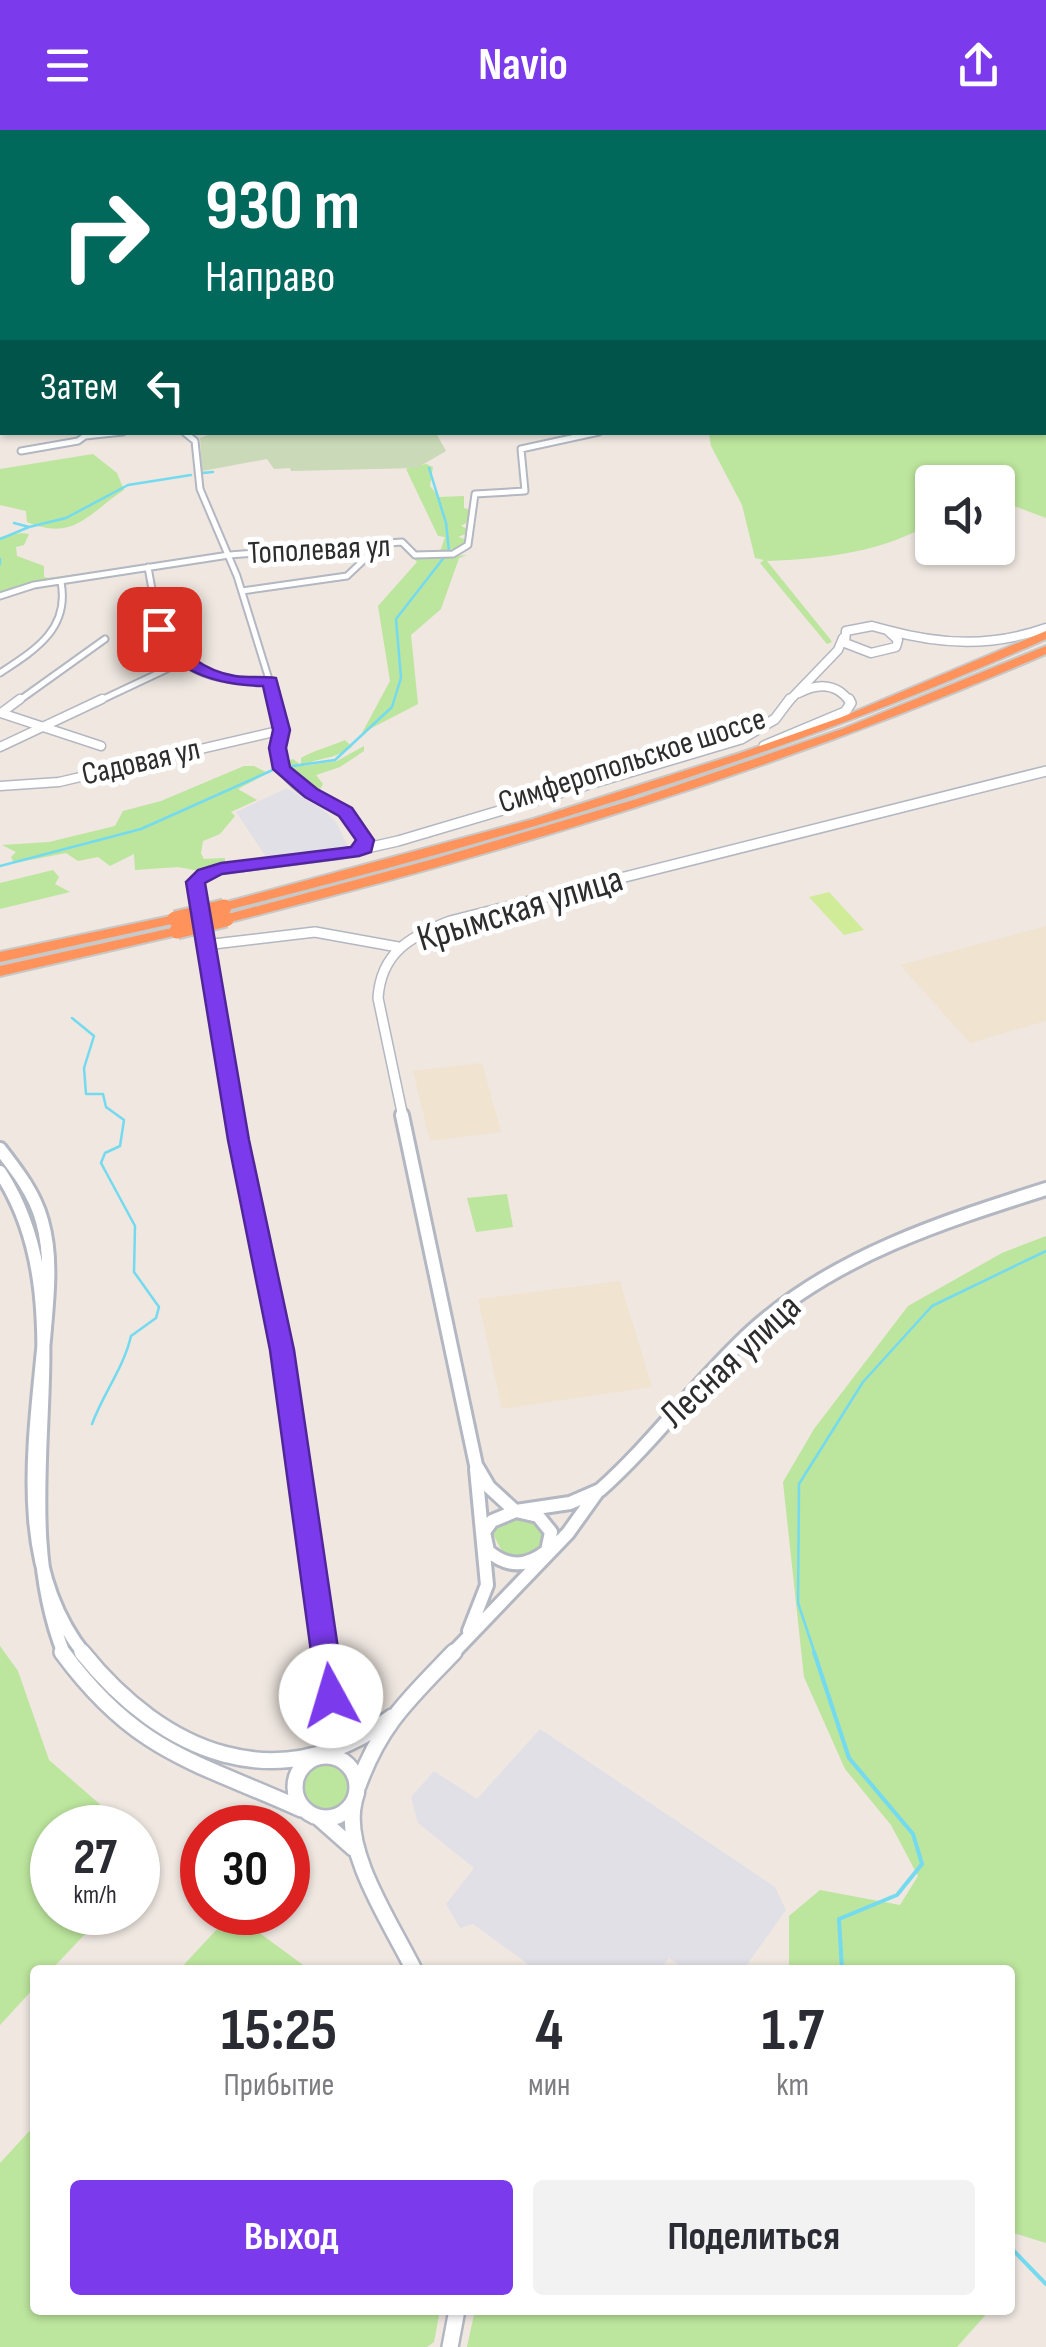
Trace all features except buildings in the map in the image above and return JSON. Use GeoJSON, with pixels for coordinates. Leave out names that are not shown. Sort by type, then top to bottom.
{"type":"FeatureCollection","features":[{"type":"Feature","properties":{"kind":"highway","name":"Симферопольское шоссе"},"geometry":{"type":"LineString","coordinates":[[225,913],[546,819],[744,755],[904,696],[1046,632]]}},
{"type":"Feature","properties":{"kind":"highway","name":"Симферопольское шоссе"},"geometry":{"type":"LineString","coordinates":[[225,913],[449,860],[670,794],[900,711],[1046,650]]}},
{"type":"Feature","properties":{"kind":"highway"},"geometry":{"type":"LineString","coordinates":[[0,971],[225,913]]}},
{"type":"Feature","properties":{"kind":"highway"},"geometry":{"type":"LineString","coordinates":[[0,957],[176,925]]}},
{"type":"Feature","properties":{"kind":"street"},"geometry":{"type":"LineString","coordinates":[[21,451],[95,435]]}},
{"type":"Feature","properties":{"kind":"street"},"geometry":{"type":"LineString","coordinates":[[188,435],[193,439],[200,487],[242,590],[270,682],[282,730],[277,748],[282,769],[311,793],[345,812],[361,831],[365,848]]}},
{"type":"Feature","properties":{"kind":"street","name":"Тополевая ул"},"geometry":{"type":"LineString","coordinates":[[0,596],[61,582],[229,556],[402,542],[419,556],[462,553],[470,547],[474,533],[475,494],[525,491],[521,450],[585,435]]}},
{"type":"Feature","properties":{"kind":"street"},"geometry":{"type":"LineString","coordinates":[[242,590],[347,576],[367,557],[366,544]]}},
{"type":"Feature","properties":{"kind":"street"},"geometry":{"type":"LineString","coordinates":[[148,567],[159,629],[166,644],[184,661],[229,680],[270,682]]}},
{"type":"Feature","properties":{"kind":"street"},"geometry":{"type":"LineString","coordinates":[[0,672],[57,630],[65,610],[61,582]]}},
{"type":"Feature","properties":{"kind":"street"},"geometry":{"type":"LineString","coordinates":[[329,1757],[331,1696],[306,1504],[282,1350],[238,1140],[196,882],[205,874],[365,848],[525,806],[718,747],[767,726],[838,650],[846,631],[858,627],[933,641],[977,644],[1046,632]]}},
{"type":"Feature","properties":{"kind":"street"},"geometry":{"type":"LineString","coordinates":[[843,638],[856,650],[886,652],[898,643],[887,630]]}},
{"type":"Feature","properties":{"kind":"street"},"geometry":{"type":"LineString","coordinates":[[101,746],[1,713],[105,640]]}},
{"type":"Feature","properties":{"kind":"street"},"geometry":{"type":"LineString","coordinates":[[0,747],[184,661]]}},
{"type":"Feature","properties":{"kind":"street"},"geometry":{"type":"LineString","coordinates":[[744,755],[844,712],[852,703],[842,691],[823,686],[810,686],[792,698]]}},
{"type":"Feature","properties":{"kind":"street","name":"Садовая ул"},"geometry":{"type":"LineString","coordinates":[[0,786],[58,782],[282,730]]}},
{"type":"Feature","properties":{"kind":"street","name":"Крымская улица"},"geometry":{"type":"LineString","coordinates":[[514,1510],[489,1487],[476,1465],[378,998],[383,966],[398,947],[450,921],[1046,772]]}},
{"type":"Feature","properties":{"kind":"street"},"geometry":{"type":"LineString","coordinates":[[205,945],[314,932],[398,947]]}},
{"type":"Feature","properties":{"kind":"street"},"geometry":{"type":"LineString","coordinates":[[0,1148],[30,1192],[46,1238],[47,1308],[31,1513],[44,1580],[62,1622],[87,1662],[119,1695],[185,1743],[245,1758],[329,1757],[348,1764],[356,1792],[343,1812],[317,1816]]}},
{"type":"Feature","properties":{"kind":"street"},"geometry":{"type":"LineString","coordinates":[[0,1172],[16,1196],[30,1241],[33,1279],[28,1328]]}},
{"type":"Feature","properties":{"kind":"street","name":"Лесная улица"},"geometry":{"type":"LineString","coordinates":[[462,1643],[568,1534],[598,1491],[722,1361],[786,1304],[881,1246],[1046,1189]]}},
{"type":"Feature","properties":{"kind":"street"},"geometry":{"type":"LineString","coordinates":[[412,1965],[356,1851],[350,1818],[372,1747],[392,1717],[462,1643],[482,1606],[487,1586],[476,1465]]}},
{"type":"Feature","properties":{"kind":"street"},"geometry":{"type":"LineString","coordinates":[[514,1510],[528,1511],[546,1523],[551,1532],[547,1552],[530,1563],[511,1565],[494,1558],[484,1541],[488,1524],[514,1510],[567,1506],[598,1491]]}},
{"type":"Feature","properties":{"kind":"street"},"geometry":{"type":"LineString","coordinates":[[27,1585],[48,1630],[74,1670],[109,1707],[162,1749],[292,1805]]}},
{"type":"Feature","properties":{"kind":"street"},"geometry":{"type":"LineString","coordinates":[[299,1805],[296,1780],[309,1764],[355,1744],[392,1717]]}},
{"type":"Feature","properties":{"kind":"street"},"geometry":{"type":"LineString","coordinates":[[310,1813],[356,1851]]}},
{"type":"Feature","properties":{"kind":"street"},"geometry":{"type":"LineString","coordinates":[[450,2347],[456,2315]]}},
{"type":"Feature","properties":{"kind":"shaded area"},"geometry":{"type":"Polygon","coordinates":[[[287,788],[324,810],[336,822],[350,850],[268,860],[236,812],[287,788]]]}},
{"type":"Feature","properties":{"kind":"shaded area"},"geometry":{"type":"Polygon","coordinates":[[[1046,926],[1046,1021],[970,1043],[900,965],[1046,926]]]}},
{"type":"Feature","properties":{"kind":"shaded area"},"geometry":{"type":"Polygon","coordinates":[[[482,1063],[501,1132],[430,1141],[413,1071],[482,1063]]]}},
{"type":"Feature","properties":{"kind":"shaded area"},"geometry":{"type":"Polygon","coordinates":[[[620,1281],[652,1387],[502,1409],[478,1299],[620,1281]]]}},
{"type":"Feature","properties":{"kind":"shaded area"},"geometry":{"type":"Polygon","coordinates":[[[540,1729],[775,1887],[786,1910],[747,1965],[679,1965],[669,1958],[664,1965],[529,1965],[473,1924],[460,1928],[446,1904],[474,1868],[418,1823],[411,1797],[434,1771],[477,1799],[540,1729]]]}},
{"type":"Feature","properties":{"kind":"green space"},"geometry":{"type":"Polygon","coordinates":[[[437,435],[446,451],[417,468],[291,471],[274,469],[267,459],[202,471],[200,438],[437,435]]]}},
{"type":"Feature","properties":{"kind":"green space"},"geometry":{"type":"Polygon","coordinates":[[[709,435],[1046,435],[1046,518],[1015,506],[1015,465],[915,465],[915,531],[853,552],[767,561],[832,642],[827,644],[760,563],[764,560],[755,558],[742,505],[711,446],[709,435]]]}},
{"type":"Feature","properties":{"kind":"green space"},"geometry":{"type":"Polygon","coordinates":[[[93,454],[117,473],[124,490],[80,522],[57,529],[43,527],[27,522],[26,511],[0,505],[0,469],[93,454]]]}},
{"type":"Feature","properties":{"kind":"green space"},"geometry":{"type":"Polygon","coordinates":[[[426,464],[433,467],[430,486],[439,497],[464,496],[464,508],[473,511],[473,519],[461,526],[473,531],[458,537],[468,540],[468,546],[440,552],[445,537],[438,536],[406,469],[426,464]]]}},
{"type":"Feature","properties":{"kind":"green space"},"geometry":{"type":"Polygon","coordinates":[[[29,534],[24,545],[16,547],[17,556],[44,566],[44,577],[48,578],[213,556],[35,585],[0,596],[0,537],[29,534]]]}},
{"type":"Feature","properties":{"kind":"green space"},"geometry":{"type":"Polygon","coordinates":[[[467,555],[459,558],[441,609],[411,635],[418,704],[362,733],[390,681],[378,606],[417,562],[414,559],[467,555]]]}},
{"type":"Feature","properties":{"kind":"green space"},"geometry":{"type":"Polygon","coordinates":[[[345,740],[352,747],[303,766],[337,761],[364,746],[364,751],[340,767],[316,775],[323,784],[319,791],[288,771],[285,762],[293,759],[301,765],[301,758],[345,740]]]}},
{"type":"Feature","properties":{"kind":"green space"},"geometry":{"type":"Polygon","coordinates":[[[244,766],[268,773],[238,789],[257,800],[231,812],[235,816],[220,834],[203,841],[204,859],[225,858],[225,863],[210,866],[205,872],[178,867],[135,870],[134,854],[110,866],[98,857],[78,861],[66,853],[14,863],[11,857],[16,852],[2,845],[49,842],[115,826],[123,811],[161,801],[244,766]]]}},
{"type":"Feature","properties":{"kind":"green space"},"geometry":{"type":"Polygon","coordinates":[[[53,870],[59,877],[55,884],[70,892],[0,909],[0,883],[53,870]]]}},
{"type":"Feature","properties":{"kind":"green space"},"geometry":{"type":"Polygon","coordinates":[[[829,892],[864,930],[844,935],[809,897],[829,892]]]}},
{"type":"Feature","properties":{"kind":"green space"},"geometry":{"type":"Polygon","coordinates":[[[507,1194],[513,1227],[476,1232],[467,1198],[507,1194]]]}},
{"type":"Feature","properties":{"kind":"green space"},"geometry":{"type":"Polygon","coordinates":[[[1046,1236],[1046,2243],[1015,2234],[1015,1965],[789,1965],[789,1916],[820,1890],[900,1905],[918,1876],[891,1825],[845,1769],[804,1677],[783,1482],[814,1429],[908,1306],[1002,1253],[1046,1236]]]}},
{"type":"Feature","properties":{"kind":"green space"},"geometry":{"type":"Polygon","coordinates":[[[518,1515],[540,1523],[544,1544],[535,1552],[520,1556],[503,1553],[493,1534],[505,1519],[518,1515]]]}},
{"type":"Feature","properties":{"kind":"green space"},"geometry":{"type":"Polygon","coordinates":[[[0,1646],[18,1671],[49,1760],[101,1805],[30,1805],[30,1935],[84,1935],[56,1965],[30,1965],[30,1992],[0,2025],[0,1646]]]}},
{"type":"Feature","properties":{"kind":"green space"},"geometry":{"type":"Polygon","coordinates":[[[326,1764],[343,1770],[349,1787],[343,1804],[326,1810],[309,1804],[303,1787],[309,1770],[326,1764]]]}},
{"type":"Feature","properties":{"kind":"green space"},"geometry":{"type":"Polygon","coordinates":[[[212,1935],[262,1935],[303,1965],[184,1965],[212,1935]]]}},
{"type":"Feature","properties":{"kind":"green space"},"geometry":{"type":"Polygon","coordinates":[[[30,2130],[30,2315],[439,2315],[434,2342],[427,2347],[0,2347],[0,2163],[30,2130]]]}},
{"type":"Feature","properties":{"kind":"green space"},"geometry":{"type":"Polygon","coordinates":[[[474,2315],[986,2315],[957,2347],[467,2347],[474,2315]]]}},
{"type":"Feature","properties":{"kind":"waterway"},"geometry":{"type":"LineString","coordinates":[[286,767],[335,760],[392,707],[401,678],[396,619],[449,551],[446,523],[429,468]]}},
{"type":"Feature","properties":{"kind":"waterway"},"geometry":{"type":"LineString","coordinates":[[202,473],[213,472]]}},
{"type":"Feature","properties":{"kind":"waterway"},"geometry":{"type":"LineString","coordinates":[[29,527],[66,518],[128,485],[191,475]]}},
{"type":"Feature","properties":{"kind":"waterway"},"geometry":{"type":"LineString","coordinates":[[14,523],[29,527]]}},
{"type":"Feature","properties":{"kind":"waterway"},"geometry":{"type":"LineString","coordinates":[[0,539],[29,527]]}},
{"type":"Feature","properties":{"kind":"waterway"},"geometry":{"type":"LineString","coordinates":[[0,559],[0,564]]}},
{"type":"Feature","properties":{"kind":"waterway"},"geometry":{"type":"LineString","coordinates":[[0,866],[141,829],[275,769]]}},
{"type":"Feature","properties":{"kind":"waterway"},"geometry":{"type":"LineString","coordinates":[[72,1018],[94,1036],[84,1068],[86,1094],[103,1094],[106,1107],[124,1120],[120,1146],[105,1153],[101,1163],[135,1226],[134,1272],[159,1307],[156,1318],[131,1336],[92,1424]]}},
{"type":"Feature","properties":{"kind":"waterway"},"geometry":{"type":"LineString","coordinates":[[815,1654],[798,1603],[799,1484],[863,1382],[932,1306],[1046,1251]]}},
{"type":"Feature","properties":{"kind":"waterway"},"geometry":{"type":"LineString","coordinates":[[814,1652],[849,1758],[913,1834],[922,1864],[897,1895],[839,1919],[842,1965]]}},
{"type":"Feature","properties":{"kind":"waterway"},"geometry":{"type":"LineString","coordinates":[[1015,2252],[1046,2284]]}},
{"type":"Feature","properties":{"kind":"route"},"geometry":{"type":"LineString","coordinates":[[159,629],[176,656],[218,678],[270,682],[282,730],[277,748],[282,769],[289,778],[345,812],[365,840],[365,848],[353,852],[221,869],[196,882],[238,1140],[282,1350],[331,1696]]}}]}
